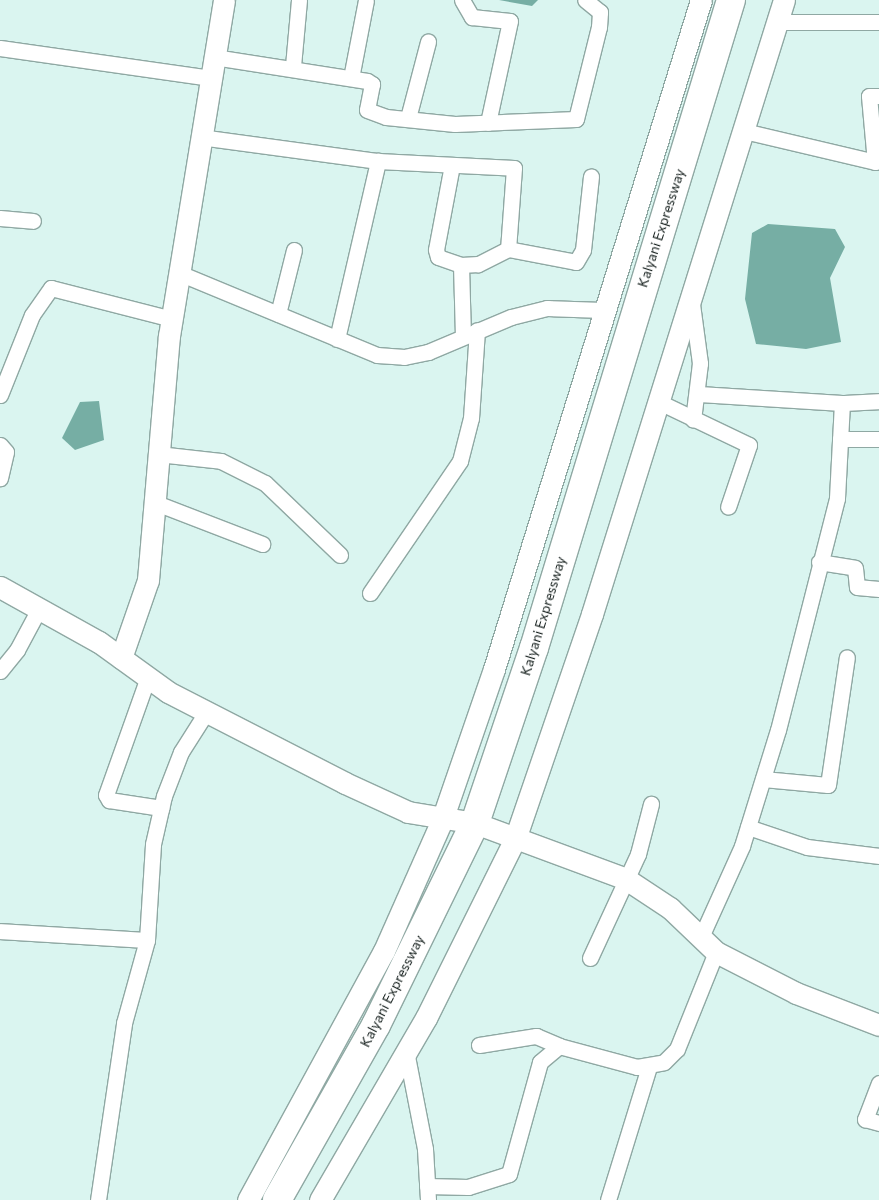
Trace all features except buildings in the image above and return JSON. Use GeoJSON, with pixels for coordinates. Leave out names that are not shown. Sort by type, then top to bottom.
{"type":"FeatureCollection","features":[{"type":"Feature","properties":{"kind":"highway","name":"Kalyani Expressway"},"geometry":{"type":"LineString","coordinates":[[277,1200],[376,1025],[475,823],[534,648],[634,309],[731,0]]}},
{"type":"Feature","properties":{"kind":"street"},"geometry":{"type":"LineString","coordinates":[[122,658],[148,580],[156,503],[158,454],[172,319],[200,137],[224,0]]}},
{"type":"Feature","properties":{"kind":"street"},"geometry":{"type":"LineString","coordinates":[[293,66],[299,0]]}},
{"type":"Feature","properties":{"kind":"street"},"geometry":{"type":"LineString","coordinates":[[351,78],[366,0]]}},
{"type":"Feature","properties":{"kind":"street"},"geometry":{"type":"LineString","coordinates":[[462,0],[472,17],[510,21],[488,123]]}},
{"type":"Feature","properties":{"kind":"street"},"geometry":{"type":"LineString","coordinates":[[214,57],[293,66],[372,84],[370,114],[488,123],[576,119],[599,27],[600,12],[585,0]]}},
{"type":"Feature","properties":{"kind":"street"},"geometry":{"type":"LineString","coordinates":[[248,1200],[384,951],[442,820],[494,669],[603,310],[701,0]]}},
{"type":"Feature","properties":{"kind":"street"},"geometry":{"type":"LineString","coordinates":[[320,1200],[406,1051],[516,839],[592,614],[657,401],[784,0]]}},
{"type":"Feature","properties":{"kind":"street"},"geometry":{"type":"LineString","coordinates":[[777,22],[879,22]]}},
{"type":"Feature","properties":{"kind":"street"},"geometry":{"type":"LineString","coordinates":[[408,118],[428,42]]}},
{"type":"Feature","properties":{"kind":"street"},"geometry":{"type":"LineString","coordinates":[[0,48],[211,78]]}},
{"type":"Feature","properties":{"kind":"street"},"geometry":{"type":"LineString","coordinates":[[744,131],[877,162],[869,96],[879,96]]}},
{"type":"Feature","properties":{"kind":"street"},"geometry":{"type":"LineString","coordinates":[[200,137],[378,161],[514,168],[508,249]]}},
{"type":"Feature","properties":{"kind":"street"},"geometry":{"type":"LineString","coordinates":[[337,339],[378,161]]}},
{"type":"Feature","properties":{"kind":"street"},"geometry":{"type":"LineString","coordinates":[[452,165],[436,250],[438,257],[461,265],[478,264],[508,249],[576,262],[583,250],[591,176]]}},
{"type":"Feature","properties":{"kind":"street"},"geometry":{"type":"LineString","coordinates":[[0,218],[33,221]]}},
{"type":"Feature","properties":{"kind":"street"},"geometry":{"type":"LineString","coordinates":[[278,314],[294,250]]}},
{"type":"Feature","properties":{"kind":"street"},"geometry":{"type":"LineString","coordinates":[[461,265],[463,336]]}},
{"type":"Feature","properties":{"kind":"street"},"geometry":{"type":"LineString","coordinates":[[179,273],[376,354],[404,357],[428,352],[478,330],[547,308],[603,310]]}},
{"type":"Feature","properties":{"kind":"street"},"geometry":{"type":"LineString","coordinates":[[0,395],[32,315],[51,288],[172,319]]}},
{"type":"Feature","properties":{"kind":"street"},"geometry":{"type":"LineString","coordinates":[[691,298],[700,363],[699,394],[693,420]]}},
{"type":"Feature","properties":{"kind":"street"},"geometry":{"type":"LineString","coordinates":[[370,592],[460,461],[471,418],[478,330]]}},
{"type":"Feature","properties":{"kind":"street"},"geometry":{"type":"LineString","coordinates":[[699,394],[842,403],[879,401]]}},
{"type":"Feature","properties":{"kind":"street"},"geometry":{"type":"LineString","coordinates":[[657,401],[693,420],[749,445],[728,507]]}},
{"type":"Feature","properties":{"kind":"street"},"geometry":{"type":"LineString","coordinates":[[608,1200],[650,1067],[677,1050],[763,779],[837,498],[842,403]]}},
{"type":"Feature","properties":{"kind":"street"},"geometry":{"type":"LineString","coordinates":[[840,439],[879,439]]}},
{"type":"Feature","properties":{"kind":"street"},"geometry":{"type":"LineString","coordinates":[[0,445],[6,452],[0,478]]}},
{"type":"Feature","properties":{"kind":"street"},"geometry":{"type":"LineString","coordinates":[[158,454],[221,461],[265,483],[340,555]]}},
{"type":"Feature","properties":{"kind":"street"},"geometry":{"type":"LineString","coordinates":[[156,503],[262,544]]}},
{"type":"Feature","properties":{"kind":"street"},"geometry":{"type":"LineString","coordinates":[[819,562],[855,568],[856,587],[879,589]]}},
{"type":"Feature","properties":{"kind":"street"},"geometry":{"type":"LineString","coordinates":[[0,587],[122,658],[148,677],[207,711],[344,783],[408,812],[442,820],[475,823],[626,879],[670,908],[709,945],[796,993],[879,1025]]}},
{"type":"Feature","properties":{"kind":"street"},"geometry":{"type":"LineString","coordinates":[[0,671],[17,650],[39,609]]}},
{"type":"Feature","properties":{"kind":"street"},"geometry":{"type":"LineString","coordinates":[[763,779],[828,785],[848,657]]}},
{"type":"Feature","properties":{"kind":"street"},"geometry":{"type":"LineString","coordinates":[[148,677],[106,795],[109,800],[161,808]]}},
{"type":"Feature","properties":{"kind":"street"},"geometry":{"type":"LineString","coordinates":[[98,1200],[124,1023],[147,940],[153,844],[161,808],[181,752],[207,711]]}},
{"type":"Feature","properties":{"kind":"street"},"geometry":{"type":"LineString","coordinates":[[590,958],[626,879],[651,804]]}},
{"type":"Feature","properties":{"kind":"street"},"geometry":{"type":"LineString","coordinates":[[748,827],[807,847],[879,856]]}},
{"type":"Feature","properties":{"kind":"street"},"geometry":{"type":"LineString","coordinates":[[0,931],[147,940]]}},
{"type":"Feature","properties":{"kind":"street"},"geometry":{"type":"LineString","coordinates":[[479,1045],[536,1036],[559,1046],[650,1067]]}},
{"type":"Feature","properties":{"kind":"street"},"geometry":{"type":"LineString","coordinates":[[406,1051],[425,1149],[428,1193],[468,1187],[509,1174],[540,1062],[559,1046]]}},
{"type":"Feature","properties":{"kind":"street"},"geometry":{"type":"LineString","coordinates":[[879,1082],[865,1119],[879,1124]]}},
{"type":"Feature","properties":{"kind":"shaded area"},"geometry":{"type":"Polygon","coordinates":[[[499,0],[538,0],[532,6],[499,0]]]}},
{"type":"Feature","properties":{"kind":"shaded area"},"geometry":{"type":"Polygon","coordinates":[[[768,224],[835,229],[845,247],[830,278],[841,342],[806,349],[756,344],[745,299],[752,233],[768,224]]]}},
{"type":"Feature","properties":{"kind":"shaded area"},"geometry":{"type":"Polygon","coordinates":[[[99,401],[104,440],[75,450],[62,438],[80,402],[99,401]]]}}]}
